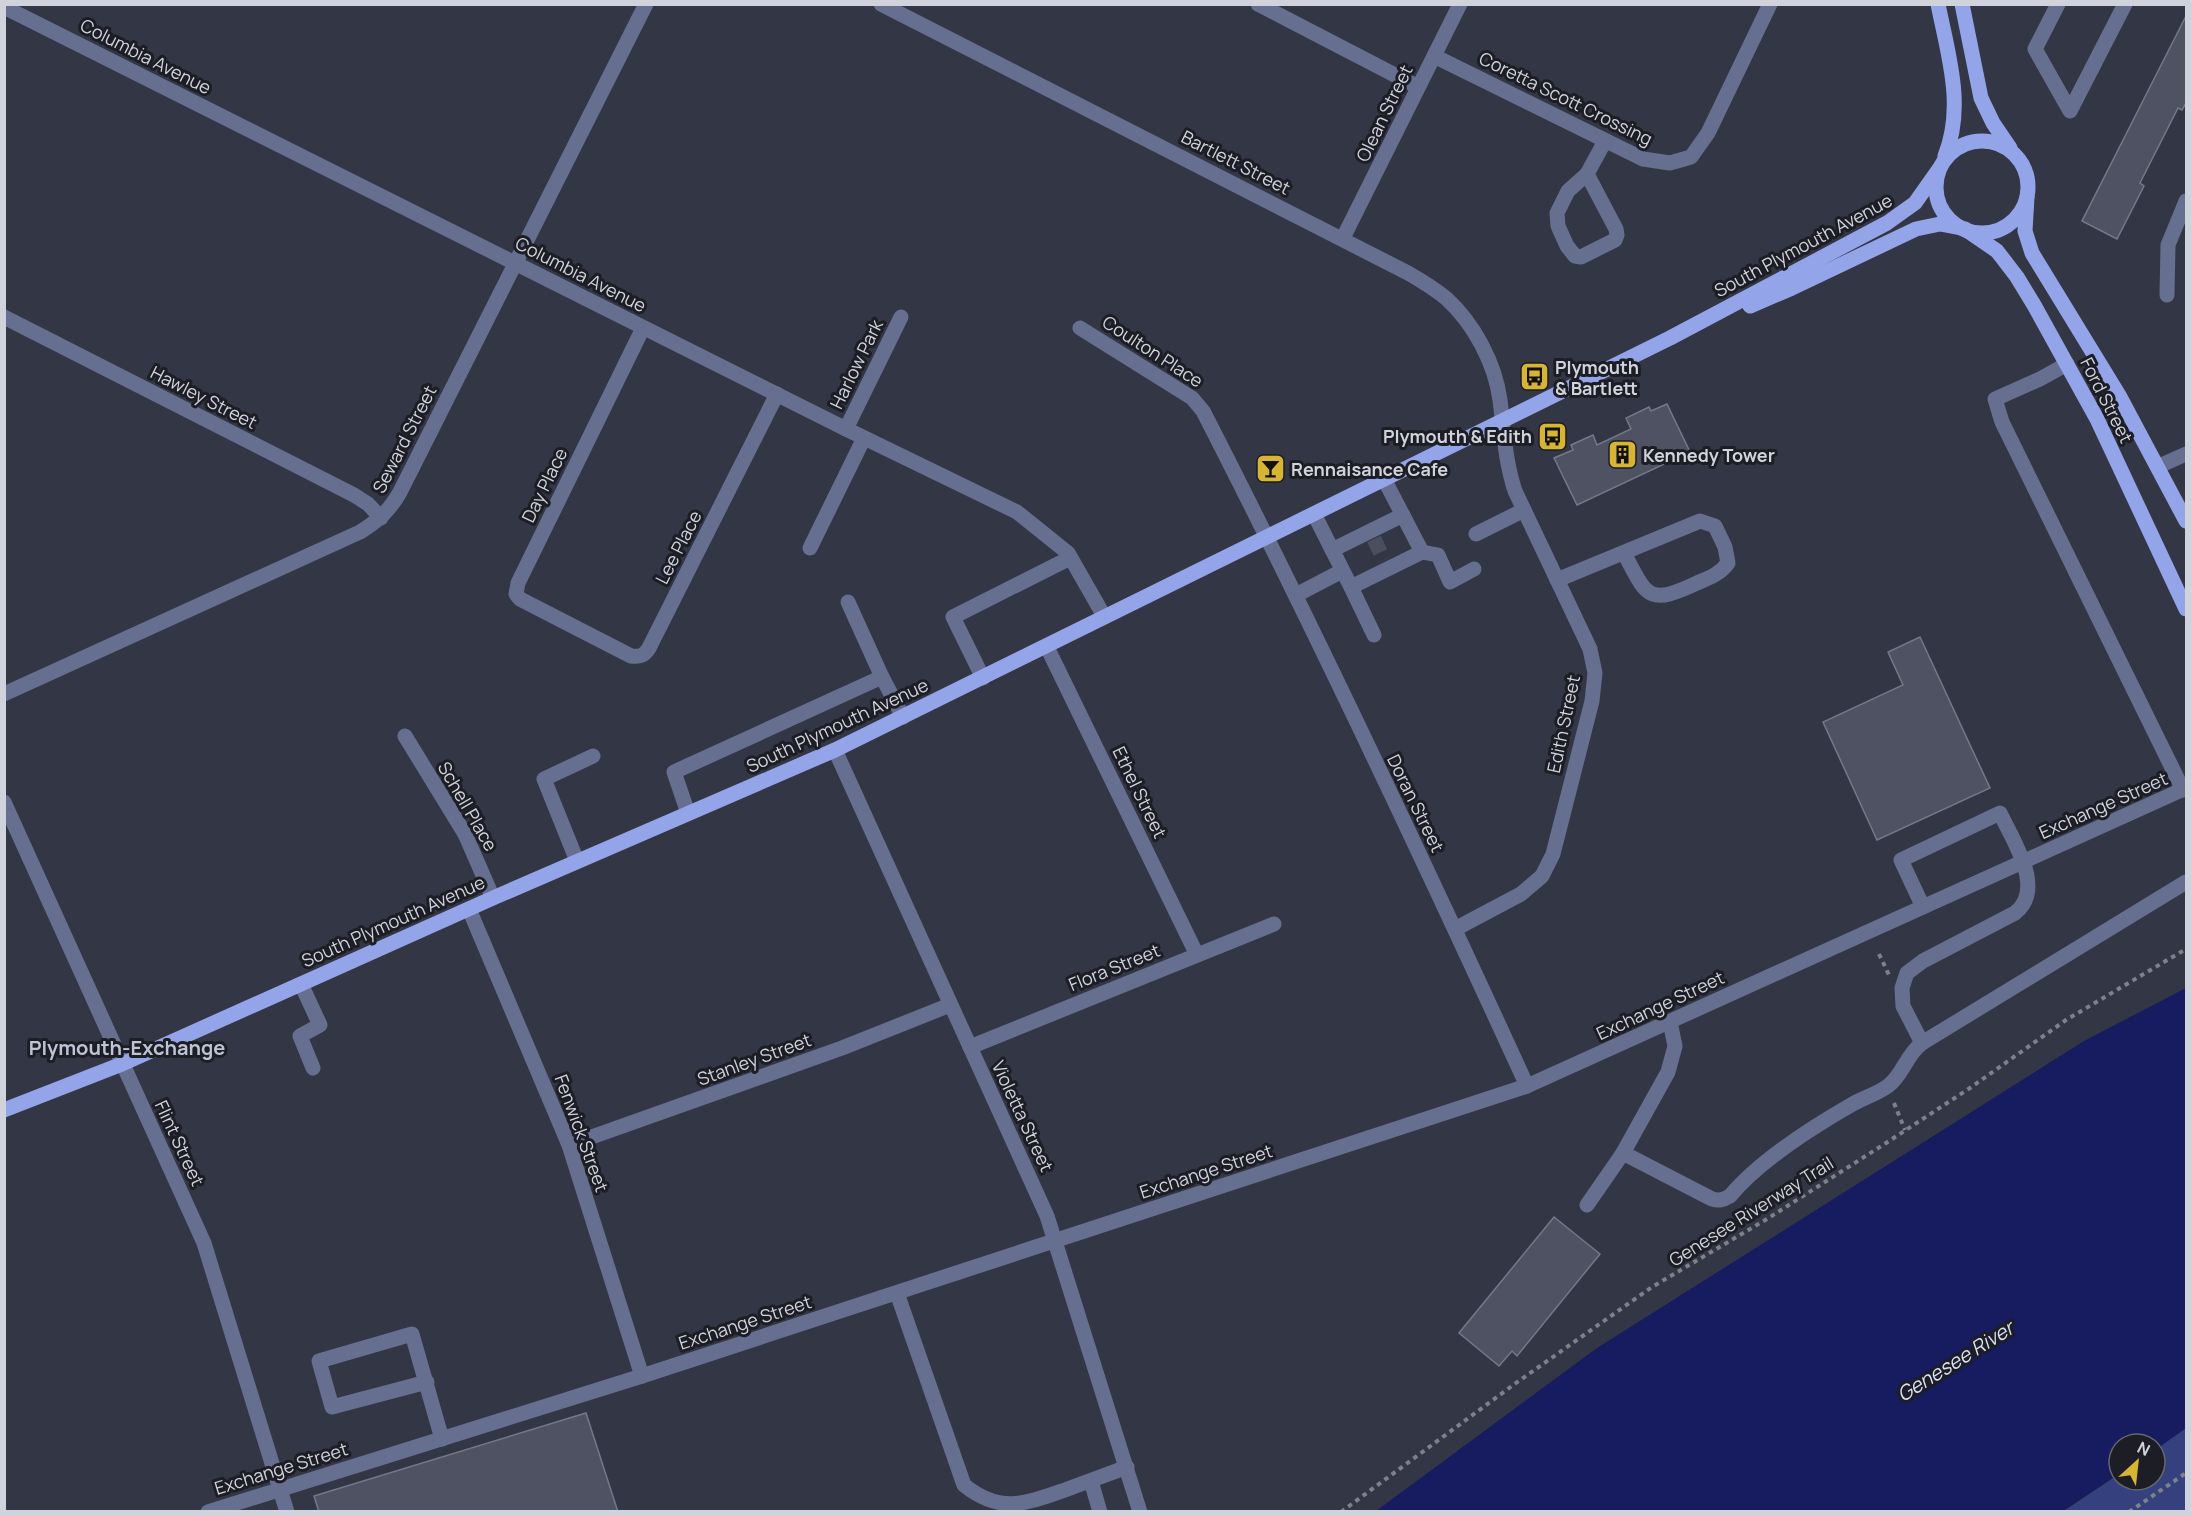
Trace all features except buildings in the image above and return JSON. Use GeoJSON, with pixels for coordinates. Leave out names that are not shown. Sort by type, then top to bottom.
{"type":"FeatureCollection","features":[{"type":"Feature","properties":{"kind":"main road"},"geometry":{"type":"LineString","coordinates":[[1938,4],[1952,74],[1955,107],[1953,133],[1940,167],[1936,186],[1938,202],[1948,218],[1963,229],[1984,233],[2002,228],[2017,218],[2027,197],[2027,175],[1984,106],[1978,88],[1962,4]]}},
{"type":"Feature","properties":{"kind":"main road"},"geometry":{"type":"LineString","coordinates":[[1940,167],[1948,155],[1961,145],[1982,141],[1995,142],[2007,148],[2019,160]]}},
{"type":"Feature","properties":{"kind":"main road","name":"South Plymouth Avenue"},"geometry":{"type":"LineString","coordinates":[[4,1110],[122,1064],[577,861],[835,750],[1047,647],[1104,616],[1670,338],[1901,214],[1920,197],[1940,167]]}},
{"type":"Feature","properties":{"kind":"main road","name":"Ford Street"},"geometry":{"type":"LineString","coordinates":[[2027,197],[2025,223],[2029,246],[2120,397],[2187,521]]}},
{"type":"Feature","properties":{"kind":"main road","name":"South Plymouth Avenue"},"geometry":{"type":"LineString","coordinates":[[1670,338],[1792,288],[1916,229],[1940,224],[1963,229]]}},
{"type":"Feature","properties":{"kind":"main road","name":"Ford Street"},"geometry":{"type":"LineString","coordinates":[[1963,229],[1989,245],[2025,288],[2109,445],[2187,609]]}},
{"type":"Feature","properties":{"kind":"street","name":"Seward Street"},"geometry":{"type":"LineString","coordinates":[[4,694],[360,532],[389,510],[646,4]]}},
{"type":"Feature","properties":{"kind":"street","name":"Bartlett Street"},"geometry":{"type":"LineString","coordinates":[[881,4],[1343,238],[1428,285],[1445,297],[1471,328],[1497,384],[1501,421]]}},
{"type":"Feature","properties":{"kind":"street"},"geometry":{"type":"LineString","coordinates":[[1258,4],[1418,87]]}},
{"type":"Feature","properties":{"kind":"street","name":"Olean Street"},"geometry":{"type":"LineString","coordinates":[[1343,238],[1460,4]]}},
{"type":"Feature","properties":{"kind":"street","name":"Coretta Scott Crossing"},"geometry":{"type":"LineString","coordinates":[[1434,56],[1643,159],[1670,163],[1691,157],[1707,133],[1770,4]]}},
{"type":"Feature","properties":{"kind":"street"},"geometry":{"type":"LineString","coordinates":[[2058,4],[2035,49],[2070,111],[2125,4]]}},
{"type":"Feature","properties":{"kind":"street","name":"Columbia Avenue"},"geometry":{"type":"LineString","coordinates":[[4,7],[643,328],[1017,512],[1068,553],[1104,616]]}},
{"type":"Feature","properties":{"kind":"street"},"geometry":{"type":"LineString","coordinates":[[1587,174],[1617,229],[1617,235],[1614,240],[1581,257],[1570,252],[1558,226],[1557,213],[1568,191],[1587,174],[1605,141]]}},
{"type":"Feature","properties":{"kind":"street"},"geometry":{"type":"LineString","coordinates":[[2167,295],[2168,245],[2187,201]]}},
{"type":"Feature","properties":{"kind":"street","name":"Hawley Street"},"geometry":{"type":"LineString","coordinates":[[4,317],[354,495],[368,504],[381,518]]}},
{"type":"Feature","properties":{"kind":"street","name":"Harlow Park"},"geometry":{"type":"LineString","coordinates":[[846,429],[901,317]]}},
{"type":"Feature","properties":{"kind":"street","name":"Day Place"},"geometry":{"type":"LineString","coordinates":[[581,630],[520,599],[516,594],[518,583],[643,328]]}},
{"type":"Feature","properties":{"kind":"street","name":"Coulton Place"},"geometry":{"type":"LineString","coordinates":[[1080,328],[1198,404],[1268,537]]}},
{"type":"Feature","properties":{"kind":"street"},"geometry":{"type":"LineString","coordinates":[[2067,364],[1995,399],[2002,422],[2185,789]]}},
{"type":"Feature","properties":{"kind":"street","name":"Lee Place"},"geometry":{"type":"LineString","coordinates":[[581,630],[631,656],[638,657],[645,654],[777,394]]}},
{"type":"Feature","properties":{"kind":"street","name":"Edith Street"},"geometry":{"type":"LineString","coordinates":[[1455,929],[1521,894],[1542,876],[1553,854],[1592,701],[1595,673],[1590,649],[1508,471],[1501,421]]}},
{"type":"Feature","properties":{"kind":"street"},"geometry":{"type":"LineString","coordinates":[[810,548],[864,438]]}},
{"type":"Feature","properties":{"kind":"street"},"geometry":{"type":"LineString","coordinates":[[2159,466],[2187,454]]}},
{"type":"Feature","properties":{"kind":"street"},"geometry":{"type":"LineString","coordinates":[[1384,479],[1422,552]]}},
{"type":"Feature","properties":{"kind":"street"},"geometry":{"type":"LineString","coordinates":[[1476,534],[1524,510]]}},
{"type":"Feature","properties":{"kind":"street"},"geometry":{"type":"LineString","coordinates":[[1314,514],[1374,635]]}},
{"type":"Feature","properties":{"kind":"street"},"geometry":{"type":"LineString","coordinates":[[1332,550],[1372,535],[1403,515]]}},
{"type":"Feature","properties":{"kind":"street"},"geometry":{"type":"LineString","coordinates":[[1557,580],[1700,520],[1714,526],[1725,547],[1728,564],[1723,571],[1663,597],[1641,587],[1624,553]]}},
{"type":"Feature","properties":{"kind":"street","name":"Doran Street"},"geometry":{"type":"LineString","coordinates":[[1268,537],[1455,929],[1527,1086]]}},
{"type":"Feature","properties":{"kind":"street"},"geometry":{"type":"LineString","coordinates":[[1351,587],[1386,565],[1422,552],[1438,555],[1450,582],[1474,569]]}},
{"type":"Feature","properties":{"kind":"street"},"geometry":{"type":"LineString","coordinates":[[983,678],[953,617],[1070,558]]}},
{"type":"Feature","properties":{"kind":"street"},"geometry":{"type":"LineString","coordinates":[[1296,595],[1342,571]]}},
{"type":"Feature","properties":{"kind":"street"},"geometry":{"type":"LineString","coordinates":[[848,602],[903,717]]}},
{"type":"Feature","properties":{"kind":"street","name":"Ethel Street"},"geometry":{"type":"LineString","coordinates":[[1047,647],[1197,955]]}},
{"type":"Feature","properties":{"kind":"street"},"geometry":{"type":"LineString","coordinates":[[688,813],[674,772],[882,677]]}},
{"type":"Feature","properties":{"kind":"street","name":"Schell Place"},"geometry":{"type":"LineString","coordinates":[[405,736],[465,834],[493,898]]}},
{"type":"Feature","properties":{"kind":"street","name":"Violetta Street"},"geometry":{"type":"LineString","coordinates":[[835,750],[1057,1240],[1140,1512]]}},
{"type":"Feature","properties":{"kind":"street"},"geometry":{"type":"LineString","coordinates":[[577,861],[544,778],[594,756]]}},
{"type":"Feature","properties":{"kind":"street","name":"Exchange Street"},"geometry":{"type":"LineString","coordinates":[[208,1512],[642,1376],[1527,1086],[2185,789]]}},
{"type":"Feature","properties":{"kind":"street","name":"Flint Street"},"geometry":{"type":"LineString","coordinates":[[4,802],[204,1243],[287,1512]]}},
{"type":"Feature","properties":{"kind":"street"},"geometry":{"type":"LineString","coordinates":[[1922,1043],[1903,1006],[1902,988],[1907,973],[1923,961],[2021,908],[2029,893],[2029,884],[2022,863],[2000,813],[1901,860],[1923,907]]}},
{"type":"Feature","properties":{"kind":"street"},"geometry":{"type":"LineString","coordinates":[[1623,1153],[1712,1199],[1718,1201],[1724,1199],[1730,1196],[1758,1167],[1840,1111],[1887,1087],[1899,1074],[1909,1056],[1922,1043],[2187,882]]}},
{"type":"Feature","properties":{"kind":"street","name":"Fenwick Street"},"geometry":{"type":"LineString","coordinates":[[469,909],[569,1145],[642,1376]]}},
{"type":"Feature","properties":{"kind":"street","name":"Flora Street"},"geometry":{"type":"LineString","coordinates":[[970,1047],[1274,924]]}},
{"type":"Feature","properties":{"kind":"street"},"geometry":{"type":"LineString","coordinates":[[301,984],[320,1026],[300,1036],[313,1068]]}},
{"type":"Feature","properties":{"kind":"street","name":"Stanley Street"},"geometry":{"type":"LineString","coordinates":[[569,1145],[842,1048],[950,1005]]}},
{"type":"Feature","properties":{"kind":"street"},"geometry":{"type":"LineString","coordinates":[[1587,1204],[1623,1153],[1672,1063],[1675,1046],[1670,1022]]}},
{"type":"Feature","properties":{"kind":"street"},"geometry":{"type":"LineString","coordinates":[[897,1293],[964,1485],[978,1496],[998,1503],[1028,1503],[1127,1467]]}},
{"type":"Feature","properties":{"kind":"street"},"geometry":{"type":"LineString","coordinates":[[427,1382],[332,1407],[319,1361],[412,1334],[427,1382],[442,1439]]}},
{"type":"Feature","properties":{"kind":"street"},"geometry":{"type":"LineString","coordinates":[[1091,1481],[1100,1512]]}},
{"type":"Feature","properties":{"kind":"path","name":"Genesee Riverway Trail"},"geometry":{"type":"LineString","coordinates":[[1341,1512],[1516,1383],[1652,1287],[1767,1219],[1970,1089],[2066,1020],[2187,949]]}},
{"type":"Feature","properties":{"kind":"path"},"geometry":{"type":"LineString","coordinates":[[1887,1087],[1905,1130]]}},
{"type":"Feature","properties":{"kind":"path"},"geometry":{"type":"LineString","coordinates":[[2129,1512],[2187,1473]]}},
{"type":"Feature","properties":{"kind":"shaded area"},"geometry":{"type":"Polygon","coordinates":[[[2186,1428],[2186,1511],[2063,1512],[2107,1482],[2107,1492],[2167,1492],[2167,1441],[2186,1428]]]}},
{"type":"Feature","properties":{"kind":"water","name":"Genesee River"},"geometry":{"type":"Polygon","coordinates":[[[2186,988],[2186,1428],[2167,1441],[2167,1432],[2107,1432],[2107,1482],[2063,1511],[1376,1511],[1597,1348],[2084,1041],[2186,988]]]}},
{"type":"Feature","properties":{"kind":"tunnel"},"geometry":{"type":"LineString","coordinates":[[1374,539],[1384,560]]}},
{"type":"Feature","properties":{"kind":"place","name":"Plymouth & Bartlett"},"geometry":{"type":"Point","coordinates":[1534,377]}},
{"type":"Feature","properties":{"kind":"place","name":"Plymouth & Edith"},"geometry":{"type":"Point","coordinates":[1553,436]}},
{"type":"Feature","properties":{"kind":"place","name":"Kennedy Tower"},"geometry":{"type":"Point","coordinates":[1622,455]}},
{"type":"Feature","properties":{"kind":"place","name":"Rennaisance Cafe"},"geometry":{"type":"Point","coordinates":[1270,469]}},
{"type":"Feature","properties":{"kind":"district","name":"Plymouth-Exchange"},"geometry":{"type":"Point","coordinates":[127,1047]}}]}
